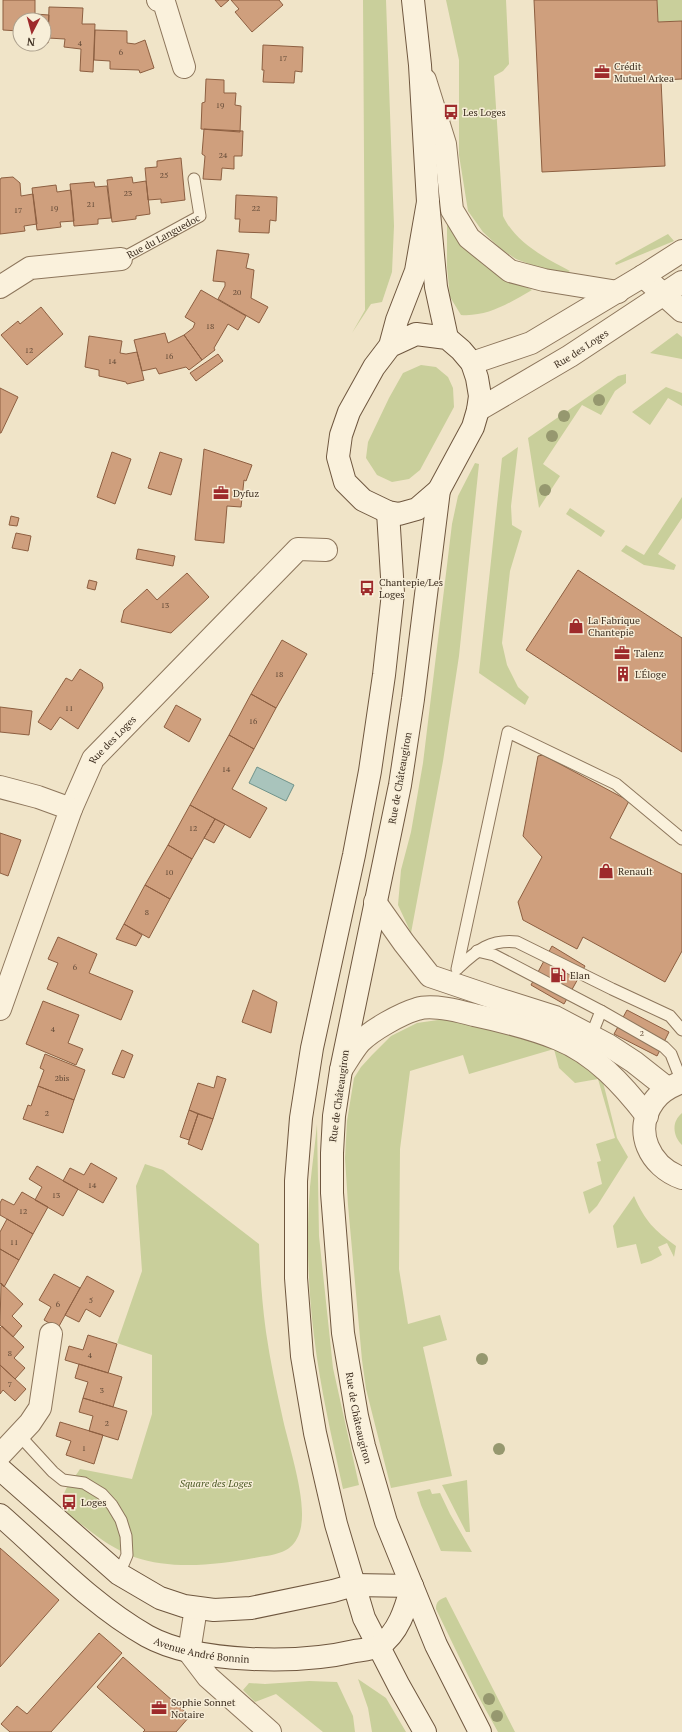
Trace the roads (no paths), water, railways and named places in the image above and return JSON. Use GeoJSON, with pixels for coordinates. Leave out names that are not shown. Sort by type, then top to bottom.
{"type":"FeatureCollection","features":[{"type":"Feature","properties":{"kind":"main road"},"geometry":{"type":"LineString","coordinates":[[158,0],[164,2],[184,67]]}},
{"type":"Feature","properties":{"kind":"main road"},"geometry":{"type":"LineString","coordinates":[[413,0],[420,65],[428,202],[436,287],[447,338]]}},
{"type":"Feature","properties":{"kind":"main road"},"geometry":{"type":"LineString","coordinates":[[420,65],[444,144],[452,210],[469,238],[510,271],[544,280],[618,292]]}},
{"type":"Feature","properties":{"kind":"main road"},"geometry":{"type":"LineString","coordinates":[[390,346],[416,334],[447,338],[461,350],[472,363],[477,378],[480,396],[473,427],[439,490],[417,509],[399,514],[388,512],[363,500],[345,482],[338,457],[341,435],[349,412],[374,367],[390,346],[397,320],[416,271],[428,202]]}},
{"type":"Feature","properties":{"kind":"main road"},"geometry":{"type":"LineString","coordinates":[[472,363],[531,344],[618,292],[682,251]]}},
{"type":"Feature","properties":{"kind":"main road","name":"Rue du Languedoc"},"geometry":{"type":"LineString","coordinates":[[0,287],[30,268],[121,259]]}},
{"type":"Feature","properties":{"kind":"main road"},"geometry":{"type":"LineString","coordinates":[[643,276],[682,311]]}},
{"type":"Feature","properties":{"kind":"main road","name":"Rue des Loges"},"geometry":{"type":"LineString","coordinates":[[478,410],[570,356],[682,282]]}},
{"type":"Feature","properties":{"kind":"main road","name":"Rue de Châteaugiron"},"geometry":{"type":"LineString","coordinates":[[439,490],[412,707],[400,785],[341,1070],[334,1116],[332,1154],[333,1201],[343,1333],[351,1386],[364,1446],[386,1522],[436,1645],[480,1732]]}},
{"type":"Feature","properties":{"kind":"main road"},"geometry":{"type":"LineString","coordinates":[[388,512],[393,593],[384,675],[370,771],[354,855],[312,1048],[301,1118],[296,1181],[296,1278],[302,1356],[325,1485],[364,1618],[425,1732]]}},
{"type":"Feature","properties":{"kind":"main road","name":"Rue des Loges"},"geometry":{"type":"LineString","coordinates":[[0,1009],[71,810],[93,759],[298,549],[326,550]]}},
{"type":"Feature","properties":{"kind":"main road"},"geometry":{"type":"LineString","coordinates":[[0,787],[38,797],[71,810]]}},
{"type":"Feature","properties":{"kind":"main road"},"geometry":{"type":"LineString","coordinates":[[375,902],[430,976],[455,976],[492,997],[555,1017],[591,1036],[634,1062],[677,1084],[654,1101],[647,1116],[645,1139],[655,1160],[664,1169],[682,1178]]}},
{"type":"Feature","properties":{"kind":"main road"},"geometry":{"type":"LineString","coordinates":[[341,1070],[359,1043],[384,1024],[418,1008],[446,1008],[502,1021],[559,1039],[586,1054],[604,1068],[627,1091],[647,1116]]}},
{"type":"Feature","properties":{"kind":"main road"},"geometry":{"type":"LineString","coordinates":[[0,1455],[19,1435],[40,1408],[51,1334]]}},
{"type":"Feature","properties":{"kind":"main road"},"geometry":{"type":"LineString","coordinates":[[0,1469],[119,1574],[160,1598],[196,1608],[214,1610],[251,1608],[327,1593],[354,1585],[412,1586],[401,1619],[393,1632],[378,1646]]}},
{"type":"Feature","properties":{"kind":"main road","name":"Avenue André Bonnin"},"geometry":{"type":"LineString","coordinates":[[0,1515],[103,1607],[148,1637],[189,1652],[213,1657],[279,1659],[338,1655],[378,1646]]}},
{"type":"Feature","properties":{"kind":"main road"},"geometry":{"type":"LineString","coordinates":[[196,1608],[189,1652],[208,1677],[270,1732]]}},
{"type":"Feature","properties":{"kind":"lane","name":"Rue du Languedoc"},"geometry":{"type":"LineString","coordinates":[[121,259],[200,216],[194,179]]}},
{"type":"Feature","properties":{"kind":"lane"},"geometry":{"type":"LineString","coordinates":[[455,976],[508,732],[616,784],[682,839]]}},
{"type":"Feature","properties":{"kind":"lane"},"geometry":{"type":"LineString","coordinates":[[455,976],[477,951],[492,943],[505,941],[517,942],[670,1016],[682,1030]]}},
{"type":"Feature","properties":{"kind":"lane"},"geometry":{"type":"LineString","coordinates":[[477,951],[494,955],[601,1011],[664,1047],[671,1054],[677,1084]]}},
{"type":"Feature","properties":{"kind":"lane"},"geometry":{"type":"LineString","coordinates":[[591,1036],[601,1011]]}},
{"type":"Feature","properties":{"kind":"lane"},"geometry":{"type":"LineString","coordinates":[[19,1435],[53,1472],[63,1480],[84,1483],[102,1494],[112,1505],[121,1520],[126,1536],[127,1555],[119,1574]]}},
{"type":"Feature","properties":{"kind":"water"},"geometry":{"type":"Polygon","coordinates":[[[257,767],[294,785],[286,801],[249,783],[257,767]]]}},
{"type":"Feature","properties":{"kind":"place","name":"Crédit Mutuel Arkea"},"geometry":{"type":"Point","coordinates":[602,72]}},
{"type":"Feature","properties":{"kind":"place","name":"Les Loges"},"geometry":{"type":"Point","coordinates":[451,112]}},
{"type":"Feature","properties":{"kind":"place","name":"Dyfuz"},"geometry":{"type":"Point","coordinates":[221,493]}},
{"type":"Feature","properties":{"kind":"place","name":"Chantepie/Les Loges"},"geometry":{"type":"Point","coordinates":[367,588]}},
{"type":"Feature","properties":{"kind":"place","name":"La Fabrique Chantepie"},"geometry":{"type":"Point","coordinates":[576,626]}},
{"type":"Feature","properties":{"kind":"place","name":"Talenz"},"geometry":{"type":"Point","coordinates":[622,653]}},
{"type":"Feature","properties":{"kind":"place","name":"L'Éloge"},"geometry":{"type":"Point","coordinates":[623,674]}},
{"type":"Feature","properties":{"kind":"place","name":"Renault"},"geometry":{"type":"Point","coordinates":[606,871]}},
{"type":"Feature","properties":{"kind":"place","name":"Elan"},"geometry":{"type":"Point","coordinates":[558,975]}},
{"type":"Feature","properties":{"kind":"place","name":"Loges"},"geometry":{"type":"Point","coordinates":[69,1502]}},
{"type":"Feature","properties":{"kind":"place","name":"Sophie Sonnet Notaire"},"geometry":{"type":"Point","coordinates":[159,1708]}},
{"type":"Feature","properties":{"kind":"park label","name":"Square des Loges"},"geometry":{"type":"Point","coordinates":[216,1483]}}]}
